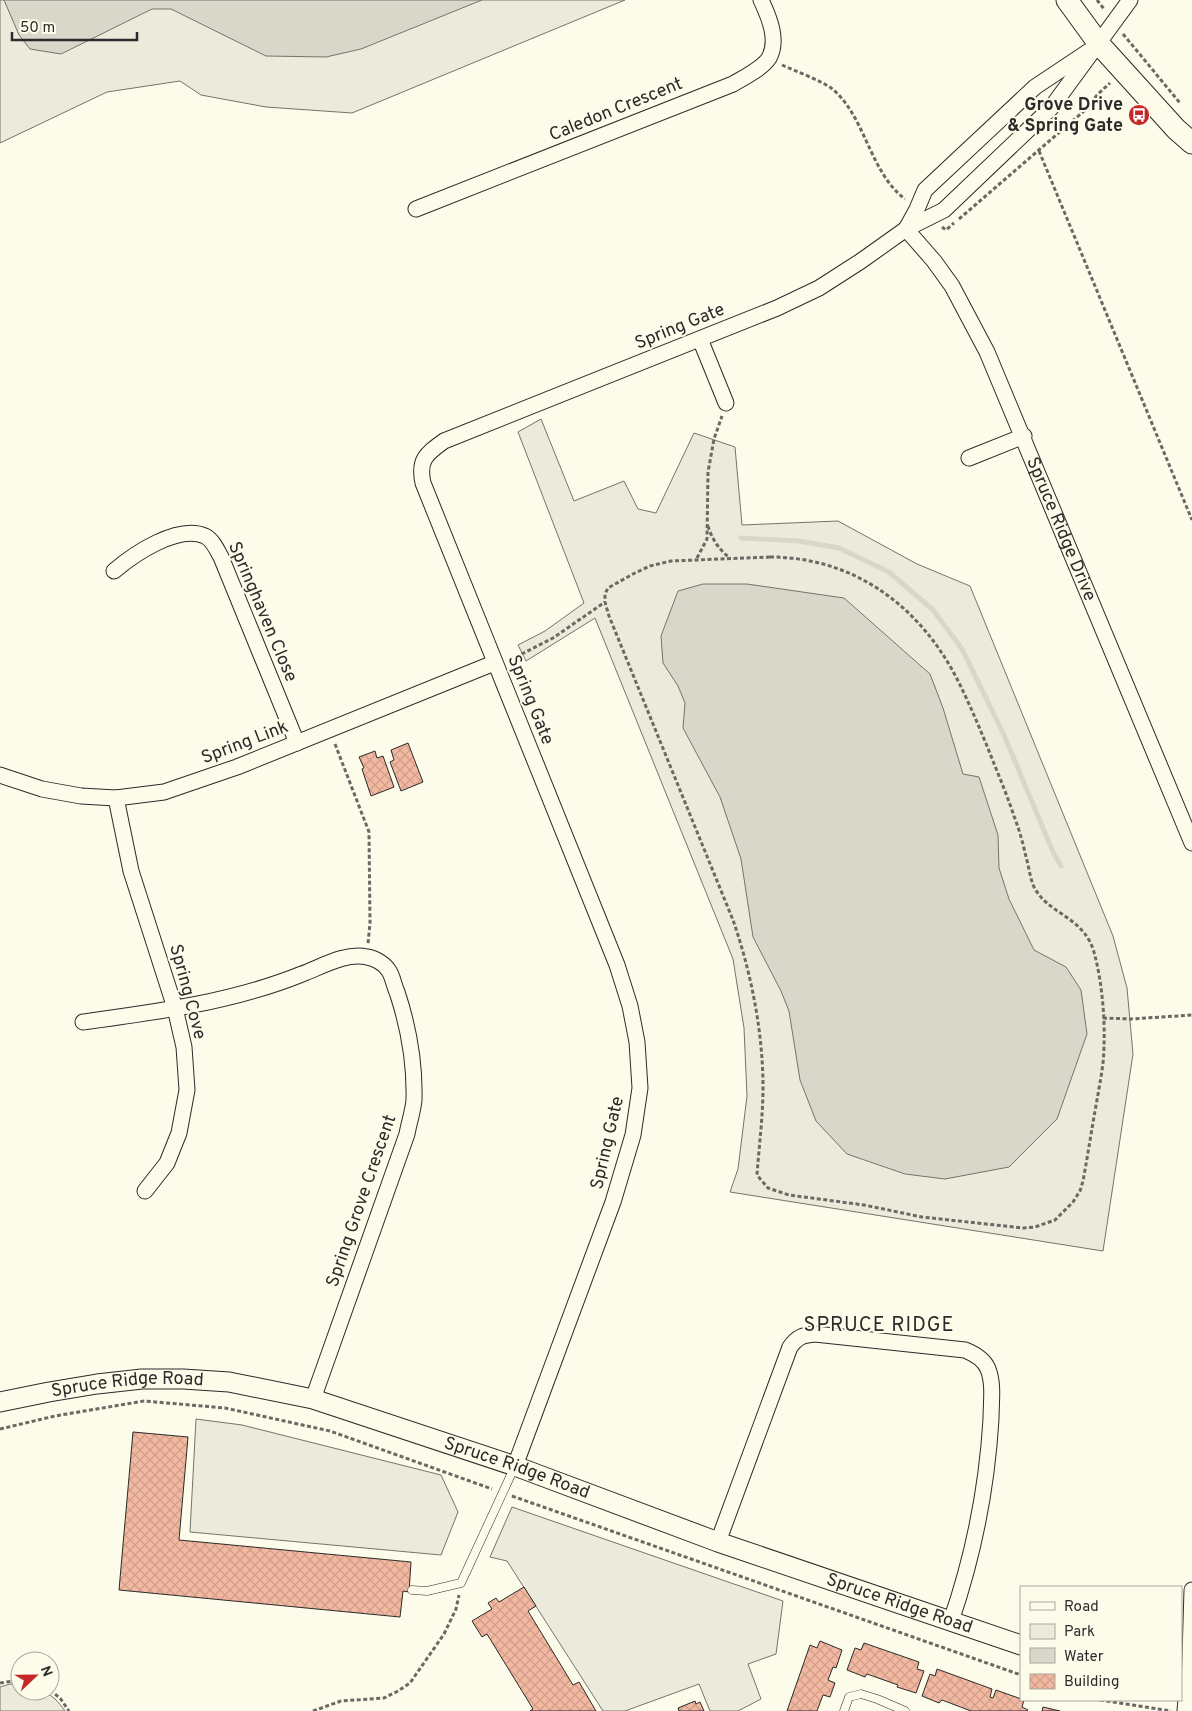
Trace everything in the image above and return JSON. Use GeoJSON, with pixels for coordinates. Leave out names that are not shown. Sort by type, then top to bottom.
{"type":"FeatureCollection","features":[{"type":"Feature","properties":{"kind":"main road"},"geometry":{"type":"LineString","coordinates":[[1067,0],[1099,44],[1176,129],[1192,143]]}},
{"type":"Feature","properties":{"kind":"street"},"geometry":{"type":"LineString","coordinates":[[762,0],[770,21],[773,40],[769,58]]}},
{"type":"Feature","properties":{"kind":"street","name":"Spring Gate"},"geometry":{"type":"LineString","coordinates":[[515,1466],[614,1202],[633,1135],[640,1088],[637,1042],[630,1006],[617,965],[423,483],[420,470],[423,459],[444,441],[777,308],[819,288],[906,229],[924,213],[944,210],[1051,108],[1130,0]]}},
{"type":"Feature","properties":{"kind":"street"},"geometry":{"type":"LineString","coordinates":[[924,213],[925,190],[1035,87],[1099,44]]}},
{"type":"Feature","properties":{"kind":"street","name":"Caledon Crescent"},"geometry":{"type":"LineString","coordinates":[[416,209],[733,84],[751,73],[769,58]]}},
{"type":"Feature","properties":{"kind":"street","name":"Spruce Ridge Drive"},"geometry":{"type":"LineString","coordinates":[[906,229],[948,280],[971,318],[988,352],[1192,843]]}},
{"type":"Feature","properties":{"kind":"street"},"geometry":{"type":"LineString","coordinates":[[700,339],[726,403]]}},
{"type":"Feature","properties":{"kind":"street"},"geometry":{"type":"LineString","coordinates":[[969,458],[1024,436]]}},
{"type":"Feature","properties":{"kind":"street","name":"Springhaven Close"},"geometry":{"type":"LineString","coordinates":[[114,571],[142,550],[179,535],[192,533],[206,536],[214,544],[221,557],[297,744]]}},
{"type":"Feature","properties":{"kind":"street","name":"Spring Link"},"geometry":{"type":"LineString","coordinates":[[0,775],[42,789],[81,796],[116,798],[164,792],[297,744],[494,663]]}},
{"type":"Feature","properties":{"kind":"street","name":"Spring Cove"},"geometry":{"type":"LineString","coordinates":[[116,798],[131,871],[175,1008],[184,1047],[187,1090],[179,1133],[167,1163],[145,1191]]}},
{"type":"Feature","properties":{"kind":"street"},"geometry":{"type":"LineString","coordinates":[[84,1022],[175,1008],[240,994],[291,979],[339,960],[354,956],[367,957]]}},
{"type":"Feature","properties":{"kind":"street","name":"Spring Grove Crescent"},"geometry":{"type":"LineString","coordinates":[[313,1399],[407,1134],[414,1103],[412,1052],[406,1022],[389,970],[379,962],[367,957]]}},
{"type":"Feature","properties":{"kind":"street"},"geometry":{"type":"LineString","coordinates":[[718,1542],[790,1347],[795,1340],[803,1335],[815,1334],[965,1350],[980,1358],[988,1367],[991,1409],[989,1458],[978,1520],[951,1621]]}},
{"type":"Feature","properties":{"kind":"street","name":"Spruce Ridge Road"},"geometry":{"type":"LineString","coordinates":[[0,1402],[97,1384],[142,1379],[229,1382],[313,1399],[515,1466],[718,1542],[1020,1645]]}},
{"type":"Feature","properties":{"kind":"street"},"geometry":{"type":"LineString","coordinates":[[1187,1711],[1192,1590]]}},
{"type":"Feature","properties":{"kind":"lane"},"geometry":{"type":"LineString","coordinates":[[412,1590],[428,1590],[461,1583],[515,1466]]}},
{"type":"Feature","properties":{"kind":"lane"},"geometry":{"type":"LineString","coordinates":[[844,1711],[849,1697],[861,1694],[877,1698],[905,1711]]}},
{"type":"Feature","properties":{"kind":"path"},"geometry":{"type":"LineString","coordinates":[[1097,0],[1182,106]]}},
{"type":"Feature","properties":{"kind":"path"},"geometry":{"type":"LineString","coordinates":[[769,58],[830,88],[846,106],[880,170],[900,195],[946,230],[1084,111],[1098,94],[1140,56]]}},
{"type":"Feature","properties":{"kind":"path"},"geometry":{"type":"LineString","coordinates":[[1039,151],[1192,520]]}},
{"type":"Feature","properties":{"kind":"path"},"geometry":{"type":"LineString","coordinates":[[697,559],[707,539],[708,472],[714,440],[726,403]]}},
{"type":"Feature","properties":{"kind":"path"},"geometry":{"type":"LineString","coordinates":[[707,523],[712,537],[725,554],[731,558]]}},
{"type":"Feature","properties":{"kind":"path"},"geometry":{"type":"LineString","coordinates":[[731,558],[786,558],[829,565],[849,573],[891,597],[908,611],[927,633],[954,673],[976,721],[1014,816],[1034,888],[1048,903],[1080,927],[1092,945],[1103,1018],[1103,1064],[1084,1181],[1073,1202],[1054,1220],[1035,1227],[1011,1227],[922,1217],[864,1205],[789,1195],[768,1188],[757,1175],[763,1085],[754,1002],[743,951],[733,920],[609,616],[605,602],[605,594],[608,588],[650,566],[671,561],[731,558]]}},
{"type":"Feature","properties":{"kind":"path"},"geometry":{"type":"LineString","coordinates":[[494,663],[510,660],[534,649],[605,602]]}},
{"type":"Feature","properties":{"kind":"path"},"geometry":{"type":"LineString","coordinates":[[330,730],[369,832],[370,923],[367,957]]}},
{"type":"Feature","properties":{"kind":"path"},"geometry":{"type":"LineString","coordinates":[[1103,1018],[1192,1015]]}},
{"type":"Feature","properties":{"kind":"path"},"geometry":{"type":"LineString","coordinates":[[0,1429],[55,1416],[144,1401],[175,1402],[226,1408],[330,1431],[1020,1675]]}},
{"type":"Feature","properties":{"kind":"path"},"geometry":{"type":"LineString","coordinates":[[313,1711],[341,1701],[384,1698],[410,1683],[444,1634],[456,1609],[461,1583]]}},
{"type":"Feature","properties":{"kind":"path"},"geometry":{"type":"LineString","coordinates":[[60,1698],[69,1711]]}},
{"type":"Feature","properties":{"kind":"path"},"geometry":{"type":"LineString","coordinates":[[1105,1701],[1165,1709],[1165,1711]]}},
{"type":"Feature","properties":{"kind":"green space"},"geometry":{"type":"Polygon","coordinates":[[[0,0],[625,0],[352,113],[266,107],[201,95],[180,81],[107,92],[0,143],[0,0]]]}},
{"type":"Feature","properties":{"kind":"green space"},"geometry":{"type":"Polygon","coordinates":[[[541,419],[574,501],[624,481],[638,509],[656,513],[694,433],[735,447],[742,525],[838,521],[917,564],[970,586],[1113,936],[1127,988],[1133,1054],[1103,1251],[730,1192],[738,1169],[747,1096],[744,1028],[733,959],[595,618],[526,661],[518,645],[545,631],[584,603],[518,432],[541,419]]]}},
{"type":"Feature","properties":{"kind":"green space"},"geometry":{"type":"Polygon","coordinates":[[[10,1684],[10,1701],[57,1701],[65,1711],[0,1711],[0,1687],[10,1684]]]}},
{"type":"Feature","properties":{"kind":"shaded area"},"geometry":{"type":"Polygon","coordinates":[[[196,1419],[242,1425],[441,1475],[458,1512],[441,1555],[190,1532],[196,1419]]]}},
{"type":"Feature","properties":{"kind":"shaded area"},"geometry":{"type":"Polygon","coordinates":[[[512,1507],[783,1601],[776,1654],[748,1664],[761,1699],[738,1711],[710,1711],[699,1684],[625,1711],[603,1711],[507,1561],[490,1557],[512,1507]]]}},
{"type":"Feature","properties":{"kind":"water"},"geometry":{"type":"Polygon","coordinates":[[[4,0],[482,0],[361,49],[326,57],[266,56],[171,9],[152,9],[61,54],[30,49],[19,35],[4,0]]]}},
{"type":"Feature","properties":{"kind":"water"},"geometry":{"type":"Polygon","coordinates":[[[703,584],[747,584],[844,598],[930,674],[943,708],[963,774],[979,777],[998,835],[999,868],[1009,899],[1034,950],[1066,967],[1081,990],[1087,1034],[1057,1119],[1009,1167],[945,1179],[905,1174],[847,1154],[816,1121],[800,1080],[789,1011],[781,991],[753,937],[741,859],[720,797],[683,728],[685,703],[678,686],[663,663],[661,636],[678,591],[703,584]]]}},
{"type":"Feature","properties":{"kind":"building"},"geometry":{"type":"Polygon","coordinates":[[[408,743],[423,782],[401,791],[390,762],[394,760],[391,750],[408,743]]]}},
{"type":"Feature","properties":{"kind":"building"},"geometry":{"type":"Polygon","coordinates":[[[375,751],[377,758],[383,756],[394,787],[371,796],[362,769],[364,768],[359,757],[375,751]]]}},
{"type":"Feature","properties":{"kind":"building"},"geometry":{"type":"Polygon","coordinates":[[[133,1432],[188,1437],[179,1540],[411,1562],[409,1592],[403,1591],[400,1617],[119,1590],[133,1432]]]}},
{"type":"Feature","properties":{"kind":"building"},"geometry":{"type":"Polygon","coordinates":[[[524,1587],[536,1606],[528,1611],[573,1685],[579,1682],[596,1711],[530,1711],[533,1709],[487,1634],[482,1637],[472,1621],[492,1609],[488,1603],[496,1598],[499,1602],[524,1587]]]}},
{"type":"Feature","properties":{"kind":"building"},"geometry":{"type":"Polygon","coordinates":[[[820,1641],[842,1650],[836,1668],[833,1667],[828,1680],[835,1683],[830,1697],[823,1695],[817,1711],[787,1711],[810,1645],[817,1648],[820,1641]]]}},
{"type":"Feature","properties":{"kind":"building"},"geometry":{"type":"Polygon","coordinates":[[[864,1643],[919,1662],[917,1669],[924,1671],[916,1693],[867,1674],[865,1677],[847,1670],[855,1648],[861,1650],[864,1643]]]}},
{"type":"Feature","properties":{"kind":"building"},"geometry":{"type":"Polygon","coordinates":[[[937,1669],[992,1689],[990,1697],[993,1698],[996,1690],[1020,1699],[1020,1701],[1024,1701],[1022,1707],[1028,1710],[971,1711],[942,1700],[939,1703],[922,1696],[930,1674],[935,1676],[937,1669]]]}},
{"type":"Feature","properties":{"kind":"building"},"geometry":{"type":"Polygon","coordinates":[[[695,1701],[696,1704],[700,1702],[704,1711],[679,1711],[678,1708],[695,1701]]]}},
{"type":"Feature","properties":{"kind":"building"},"geometry":{"type":"Polygon","coordinates":[[[1043,1707],[1060,1711],[1042,1711],[1043,1707]]]}},
{"type":"Feature","properties":{"kind":"waterway"},"geometry":{"type":"LineString","coordinates":[[741,538],[799,541],[839,548],[889,572],[933,610],[962,649],[1004,735],[1053,852],[1061,866]]}},
{"type":"Feature","properties":{"kind":"place","name":"Grove Drive & Spring Gate"},"geometry":{"type":"Point","coordinates":[1139,115]}},
{"type":"Feature","properties":{"kind":"district","name":"SPRUCE RIDGE"},"geometry":{"type":"Point","coordinates":[879,1326]}}]}
